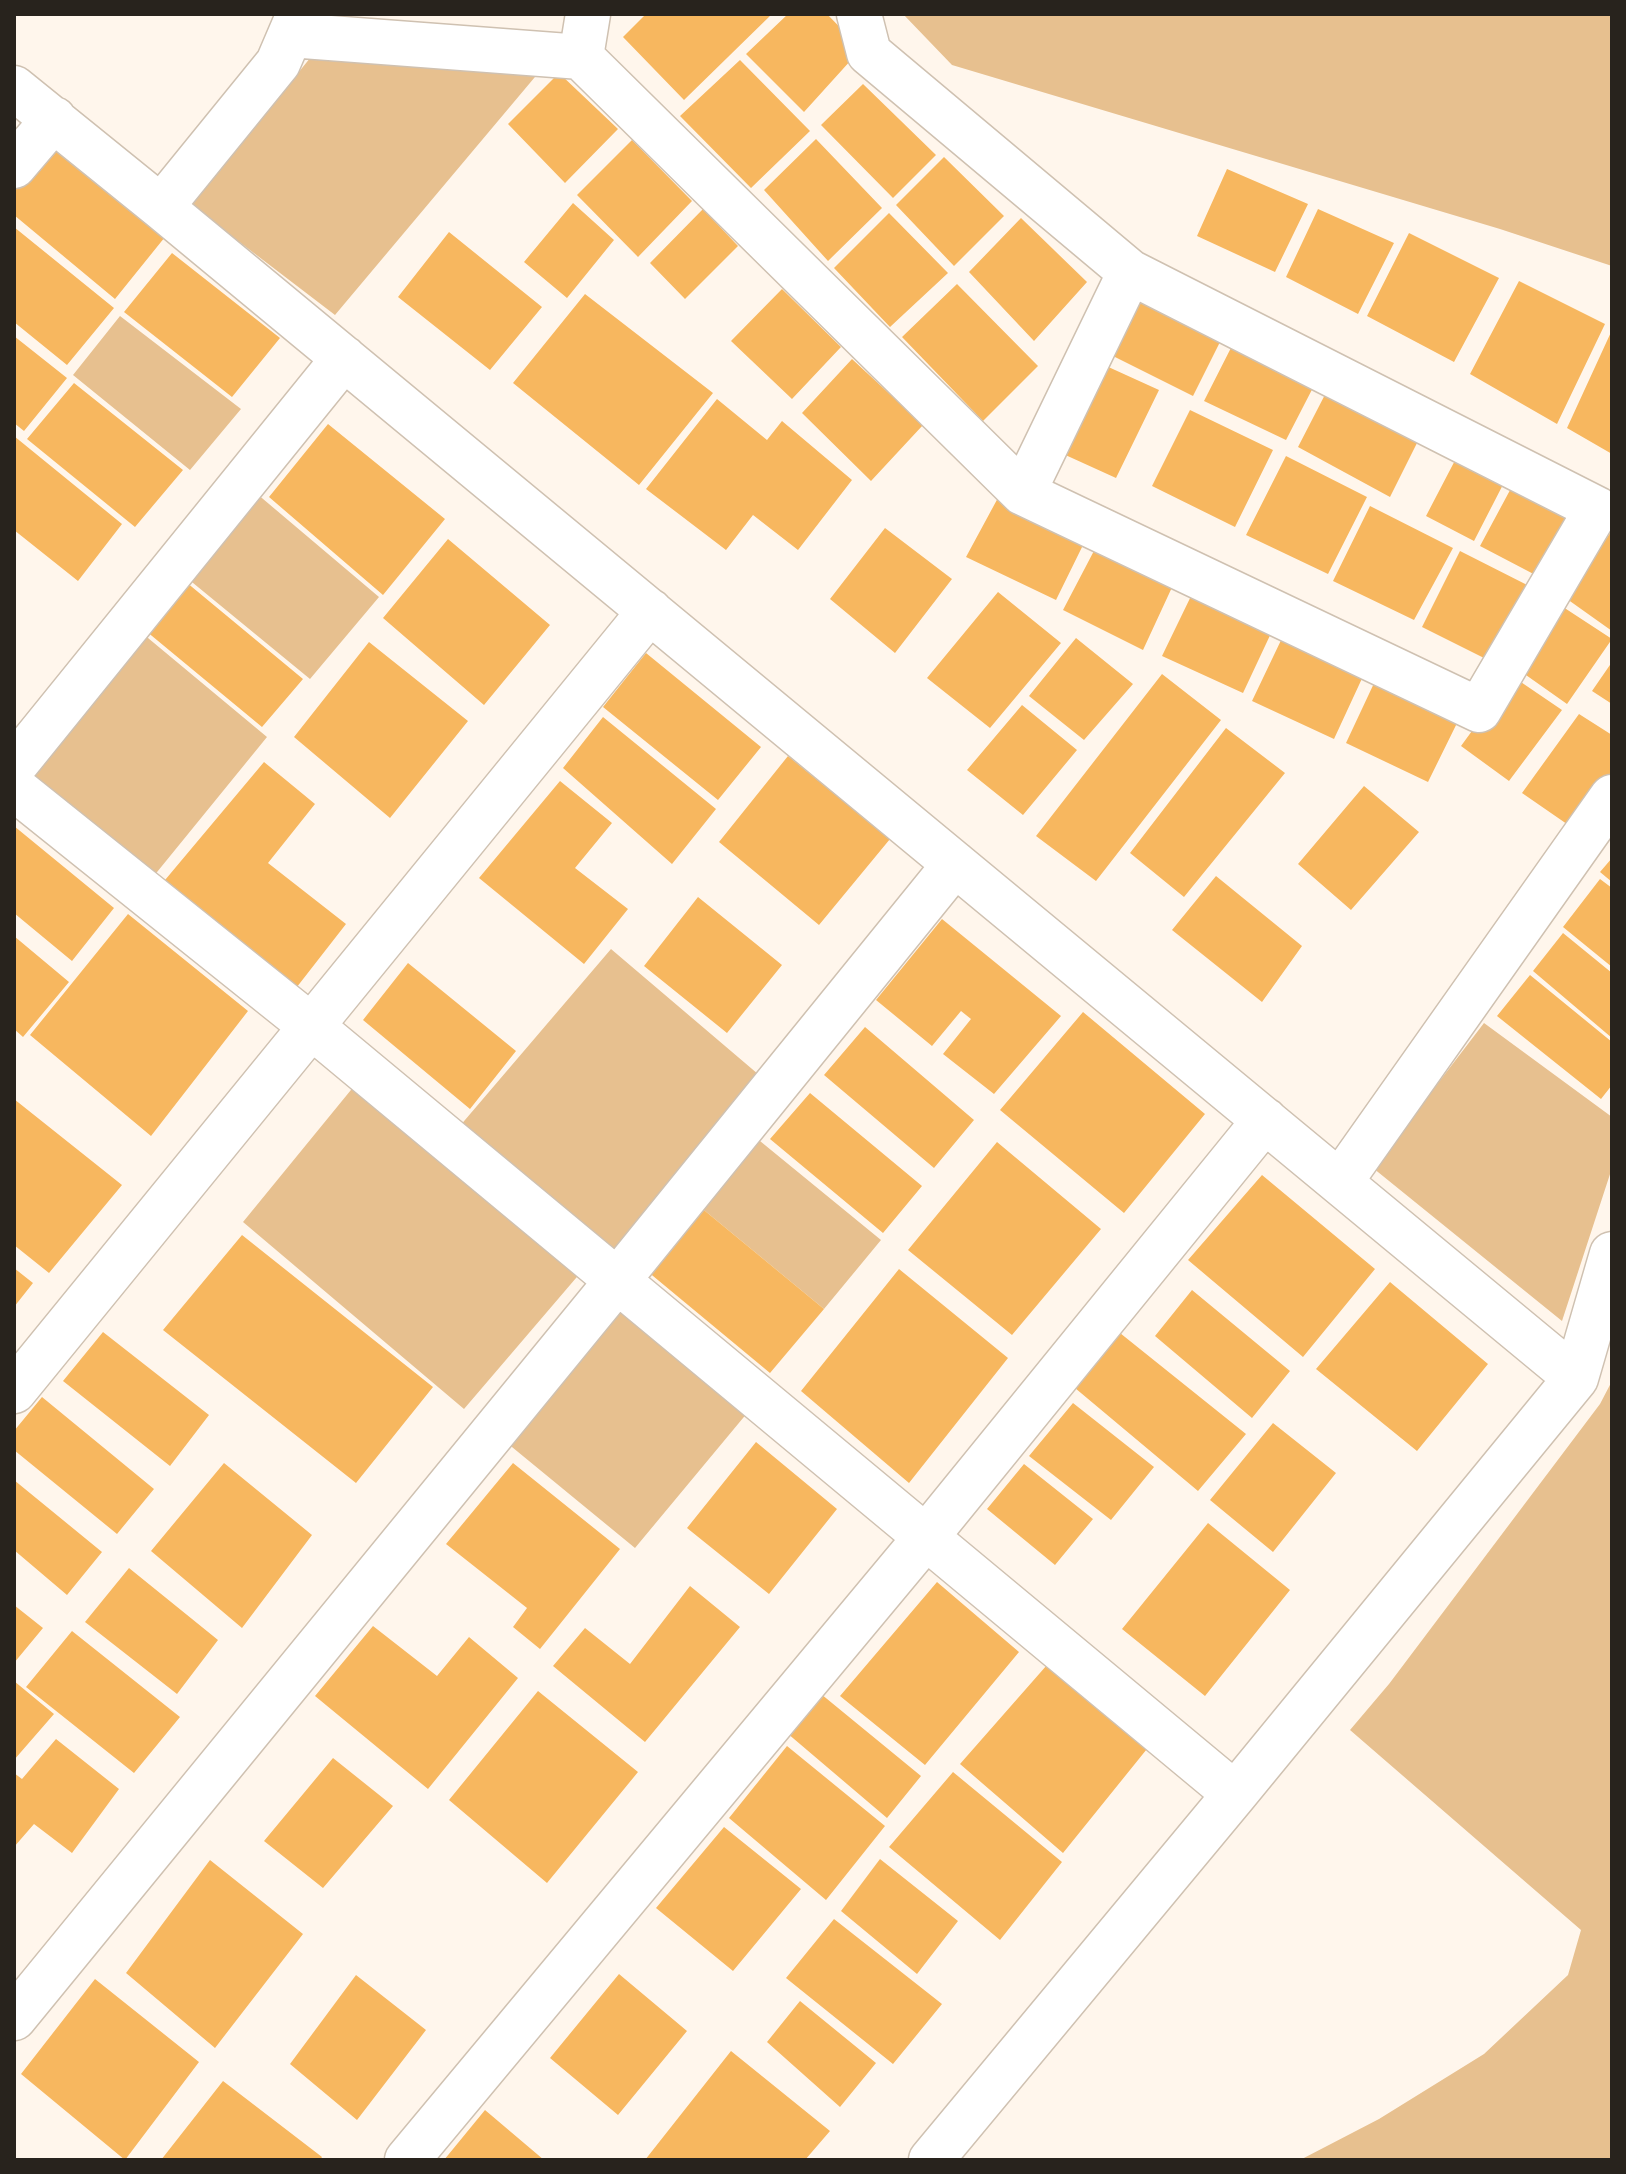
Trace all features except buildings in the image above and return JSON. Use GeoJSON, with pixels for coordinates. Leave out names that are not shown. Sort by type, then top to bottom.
{"type":"FeatureCollection","features":[{"type":"Feature","properties":{"kind":"street"},"geometry":{"type":"LineString","coordinates":[[581,57],[588,14]]}},
{"type":"Feature","properties":{"kind":"street"},"geometry":{"type":"LineString","coordinates":[[161,207],[278,63],[295,25],[581,57],[1023,493],[1479,710],[1597,509],[1130,272],[869,53],[859,14]]}},
{"type":"Feature","properties":{"kind":"street"},"geometry":{"type":"LineString","coordinates":[[14,88],[1576,1378]]}},
{"type":"Feature","properties":{"kind":"street"},"geometry":{"type":"LineString","coordinates":[[14,166],[54,119]]}},
{"type":"Feature","properties":{"kind":"street"},"geometry":{"type":"LineString","coordinates":[[1023,493],[1130,272]]}},
{"type":"Feature","properties":{"kind":"street"},"geometry":{"type":"LineString","coordinates":[[14,766],[344,358]]}},
{"type":"Feature","properties":{"kind":"street"},"geometry":{"type":"LineString","coordinates":[[14,1391],[650,611]]}},
{"type":"Feature","properties":{"kind":"street"},"geometry":{"type":"LineString","coordinates":[[14,788],[311,1026],[1235,1794]]}},
{"type":"Feature","properties":{"kind":"street"},"geometry":{"type":"LineString","coordinates":[[1340,1182],[1612,797]]}},
{"type":"Feature","properties":{"kind":"street"},"geometry":{"type":"LineString","coordinates":[[14,2018],[955,864]]}},
{"type":"Feature","properties":{"kind":"street"},"geometry":{"type":"LineString","coordinates":[[407,2160],[926,1537],[1265,1120]]}},
{"type":"Feature","properties":{"kind":"street"},"geometry":{"type":"LineString","coordinates":[[931,2160],[1576,1378],[1612,1254]]}},
{"type":"Feature","properties":{"kind":"shaded area"},"geometry":{"type":"Polygon","coordinates":[[[903,14],[1612,14],[1612,266],[1500,229],[952,65],[903,14]]]}},
{"type":"Feature","properties":{"kind":"shaded area"},"geometry":{"type":"Polygon","coordinates":[[[315,52],[540,71],[335,315],[191,205],[315,52]]]}},
{"type":"Feature","properties":{"kind":"shaded area"},"geometry":{"type":"Polygon","coordinates":[[[120,316],[241,409],[190,470],[73,375],[120,316]]]}},
{"type":"Feature","properties":{"kind":"shaded area"},"geometry":{"type":"Polygon","coordinates":[[[256,493],[379,597],[310,679],[187,578],[256,493]]]}},
{"type":"Feature","properties":{"kind":"shaded area"},"geometry":{"type":"Polygon","coordinates":[[[142,633],[267,737],[153,877],[27,774],[142,633]]]}},
{"type":"Feature","properties":{"kind":"shaded area"},"geometry":{"type":"Polygon","coordinates":[[[611,949],[765,1080],[616,1263],[459,1127],[611,949]]]}},
{"type":"Feature","properties":{"kind":"shaded area"},"geometry":{"type":"Polygon","coordinates":[[[1484,1023],[1612,1117],[1612,1168],[1562,1321],[1373,1168],[1484,1023]]]}},
{"type":"Feature","properties":{"kind":"shaded area"},"geometry":{"type":"Polygon","coordinates":[[[355,1085],[582,1271],[464,1409],[243,1222],[355,1085]]]}},
{"type":"Feature","properties":{"kind":"shaded area"},"geometry":{"type":"Polygon","coordinates":[[[749,1132],[881,1240],[824,1309],[693,1201],[749,1132]]]}},
{"type":"Feature","properties":{"kind":"shaded area"},"geometry":{"type":"Polygon","coordinates":[[[619,1296],[753,1406],[635,1548],[501,1438],[619,1296]]]}},
{"type":"Feature","properties":{"kind":"shaded area"},"geometry":{"type":"Polygon","coordinates":[[[1612,1381],[1612,2160],[1300,2160],[1379,2119],[1484,2054],[1568,1975],[1581,1930],[1350,1730],[1389,1684],[1600,1404],[1612,1381]]]}}]}
